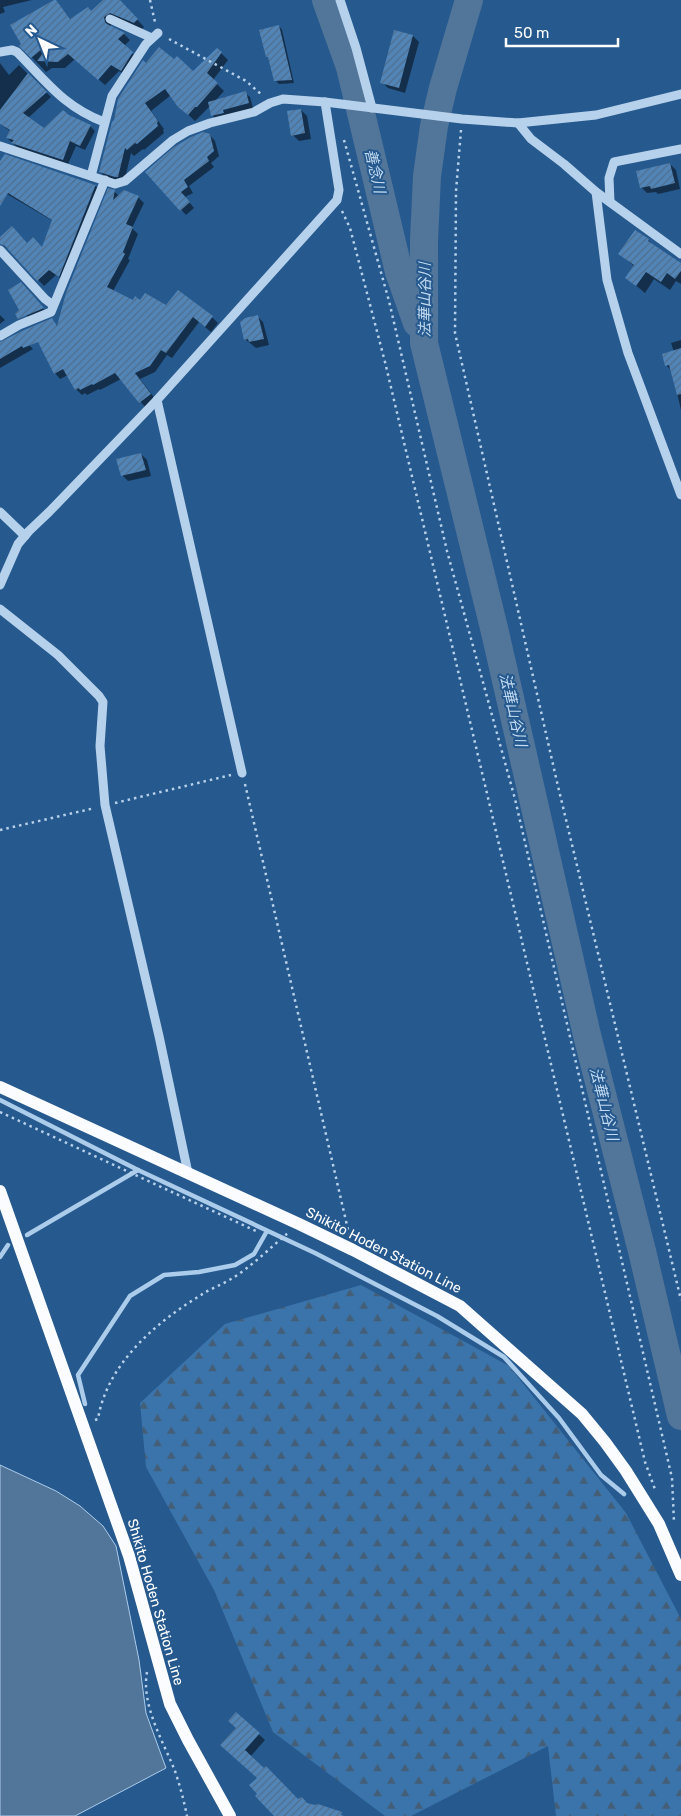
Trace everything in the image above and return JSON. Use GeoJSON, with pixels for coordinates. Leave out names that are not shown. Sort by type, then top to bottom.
{"type":"FeatureCollection","features":[{"type":"Feature","properties":{"kind":"main road","name":"Shikito Hoden Station Line"},"geometry":{"type":"LineString","coordinates":[[0,1087],[299,1224],[460,1306],[582,1414],[605,1442],[636,1486],[659,1524],[681,1575]]}},
{"type":"Feature","properties":{"kind":"main road","name":"Shikito Hoden Station Line"},"geometry":{"type":"LineString","coordinates":[[0,1191],[129,1556],[170,1704],[230,1816]]}},
{"type":"Feature","properties":{"kind":"street"},"geometry":{"type":"LineString","coordinates":[[340,0],[356,48],[370,107]]}},
{"type":"Feature","properties":{"kind":"street"},"geometry":{"type":"LineString","coordinates":[[91,176],[112,96],[146,44],[155,35],[110,19]]}},
{"type":"Feature","properties":{"kind":"street"},"geometry":{"type":"LineString","coordinates":[[0,52],[12,50],[17,52],[60,96],[87,116],[104,122]]}},
{"type":"Feature","properties":{"kind":"street"},"geometry":{"type":"LineString","coordinates":[[0,146],[115,184],[125,181],[168,144],[188,131],[210,123],[254,112],[270,103],[283,99],[338,103],[459,118],[518,123],[596,114],[681,94]]}},
{"type":"Feature","properties":{"kind":"street"},"geometry":{"type":"LineString","coordinates":[[0,585],[18,544],[25,536],[156,400],[337,200],[339,190],[326,102]]}},
{"type":"Feature","properties":{"kind":"street"},"geometry":{"type":"LineString","coordinates":[[518,123],[531,139],[596,192],[681,254]]}},
{"type":"Feature","properties":{"kind":"street"},"geometry":{"type":"LineString","coordinates":[[610,202],[609,178],[614,162],[681,149]]}},
{"type":"Feature","properties":{"kind":"street"},"geometry":{"type":"LineString","coordinates":[[0,336],[19,325],[51,312],[105,180]]}},
{"type":"Feature","properties":{"kind":"street"},"geometry":{"type":"LineString","coordinates":[[596,192],[610,290],[628,353],[681,495]]}},
{"type":"Feature","properties":{"kind":"street"},"geometry":{"type":"LineString","coordinates":[[0,250],[45,299],[54,305]]}},
{"type":"Feature","properties":{"kind":"street"},"geometry":{"type":"LineString","coordinates":[[156,400],[242,773]]}},
{"type":"Feature","properties":{"kind":"street"},"geometry":{"type":"LineString","coordinates":[[0,512],[25,536]]}},
{"type":"Feature","properties":{"kind":"street"},"geometry":{"type":"LineString","coordinates":[[0,610],[58,655],[103,702],[100,746],[105,805],[159,1036],[188,1173]]}},
{"type":"Feature","properties":{"kind":"path"},"geometry":{"type":"LineString","coordinates":[[150,0],[155,35],[246,81],[270,103]]}},
{"type":"Feature","properties":{"kind":"path"},"geometry":{"type":"LineString","coordinates":[[459,118],[456,191],[456,334],[557,782],[681,1300]]}},
{"type":"Feature","properties":{"kind":"path"},"geometry":{"type":"LineString","coordinates":[[342,133],[389,301],[447,551],[515,799],[672,1478],[674,1525]]}},
{"type":"Feature","properties":{"kind":"path"},"geometry":{"type":"LineString","coordinates":[[337,200],[350,228],[387,371],[616,1341],[645,1462],[656,1490],[657,1498]]}},
{"type":"Feature","properties":{"kind":"path"},"geometry":{"type":"LineString","coordinates":[[0,830],[242,773],[353,1250]]}},
{"type":"Feature","properties":{"kind":"path"},"geometry":{"type":"LineString","coordinates":[[0,1112],[258,1232]]}},
{"type":"Feature","properties":{"kind":"path"},"geometry":{"type":"LineString","coordinates":[[81,1424],[98,1419],[101,1402],[116,1372],[132,1350],[167,1318],[200,1295],[233,1278],[299,1224]]}},
{"type":"Feature","properties":{"kind":"path"},"geometry":{"type":"LineString","coordinates":[[154,1649],[150,1657],[145,1685],[154,1719],[175,1773],[187,1816]]}},
{"type":"Feature","properties":{"kind":"green space"},"geometry":{"type":"Polygon","coordinates":[[[361,1285],[509,1366],[626,1513],[681,1619],[681,1816],[556,1816],[548,1746],[411,1816],[385,1816],[273,1732],[214,1590],[146,1467],[140,1403],[225,1324],[361,1285]]]}},
{"type":"Feature","properties":{"kind":"shaded area"},"geometry":{"type":"Polygon","coordinates":[[[0,1465],[56,1491],[80,1506],[103,1526],[116,1546],[139,1660],[146,1713],[166,1768],[75,1816],[0,1816],[0,1465]]]}},
{"type":"Feature","properties":{"kind":"building"},"geometry":{"type":"Polygon","coordinates":[[[56,0],[70,19],[88,7],[91,11],[103,0],[120,0],[138,19],[134,23],[110,13],[104,17],[107,24],[125,33],[118,39],[133,52],[121,71],[111,65],[98,80],[68,54],[58,62],[37,61],[47,45],[31,58],[19,46],[21,44],[10,25],[56,0]]]}},
{"type":"Feature","properties":{"kind":"building"},"geometry":{"type":"Polygon","coordinates":[[[279,25],[292,80],[274,81],[259,30],[279,25]]]}},
{"type":"Feature","properties":{"kind":"building"},"geometry":{"type":"Polygon","coordinates":[[[394,30],[413,35],[399,88],[380,83],[394,30]]]}},
{"type":"Feature","properties":{"kind":"building"},"geometry":{"type":"Polygon","coordinates":[[[159,47],[174,59],[177,56],[193,71],[217,48],[222,52],[207,73],[218,83],[188,115],[178,107],[165,89],[145,103],[158,121],[158,126],[137,144],[135,143],[127,150],[125,148],[118,177],[99,172],[118,99],[143,60],[146,63],[159,47]]]}},
{"type":"Feature","properties":{"kind":"building"},"geometry":{"type":"Polygon","coordinates":[[[28,73],[47,92],[23,113],[44,128],[63,110],[69,115],[91,125],[80,146],[70,141],[63,160],[11,143],[14,140],[6,138],[10,130],[0,124],[0,110],[28,73]]]}},
{"type":"Feature","properties":{"kind":"building"},"geometry":{"type":"Polygon","coordinates":[[[246,91],[249,103],[223,110],[224,113],[211,116],[208,102],[246,91]]]}},
{"type":"Feature","properties":{"kind":"building"},"geometry":{"type":"Polygon","coordinates":[[[301,109],[305,133],[291,136],[287,111],[301,109]]]}},
{"type":"Feature","properties":{"kind":"building"},"geometry":{"type":"Polygon","coordinates":[[[203,132],[210,134],[214,151],[207,157],[209,161],[184,180],[188,187],[181,192],[190,202],[180,211],[145,172],[174,147],[203,132]]]}},
{"type":"Feature","properties":{"kind":"building"},"geometry":{"type":"Polygon","coordinates":[[[5,154],[96,184],[59,277],[49,270],[37,281],[5,246],[0,244],[0,237],[12,226],[27,243],[33,237],[42,247],[52,220],[8,193],[0,206],[0,161],[5,154]]]}},
{"type":"Feature","properties":{"kind":"building"},"geometry":{"type":"Polygon","coordinates":[[[670,163],[675,183],[651,189],[650,186],[640,188],[636,171],[670,163]]]}},
{"type":"Feature","properties":{"kind":"building"},"geometry":{"type":"Polygon","coordinates":[[[108,188],[115,190],[113,200],[124,190],[139,196],[126,224],[133,227],[123,252],[125,254],[107,287],[133,300],[135,296],[140,300],[145,293],[166,305],[178,290],[213,316],[205,327],[193,317],[166,353],[161,350],[150,366],[135,373],[151,394],[139,403],[115,373],[93,385],[75,390],[63,369],[54,374],[38,342],[23,348],[22,346],[0,359],[0,342],[52,318],[57,326],[66,293],[108,188]]]}},
{"type":"Feature","properties":{"kind":"building"},"geometry":{"type":"Polygon","coordinates":[[[635,230],[681,263],[681,271],[675,279],[667,273],[661,282],[646,272],[636,286],[625,278],[634,265],[618,254],[635,230]]]}},
{"type":"Feature","properties":{"kind":"building"},"geometry":{"type":"Polygon","coordinates":[[[21,282],[44,308],[18,319],[15,314],[19,310],[8,290],[21,282]]]}},
{"type":"Feature","properties":{"kind":"building"},"geometry":{"type":"Polygon","coordinates":[[[258,315],[264,339],[249,342],[248,339],[244,340],[240,322],[245,318],[258,315]]]}},
{"type":"Feature","properties":{"kind":"building"},"geometry":{"type":"Polygon","coordinates":[[[681,348],[681,394],[677,395],[669,365],[665,366],[662,354],[681,348]]]}},
{"type":"Feature","properties":{"kind":"building"},"geometry":{"type":"Polygon","coordinates":[[[141,453],[146,470],[121,476],[116,459],[141,453]]]}},
{"type":"Feature","properties":{"kind":"building"},"geometry":{"type":"Polygon","coordinates":[[[236,1712],[260,1733],[245,1750],[264,1768],[266,1766],[298,1799],[302,1797],[307,1803],[318,1804],[342,1812],[341,1815],[344,1816],[274,1816],[255,1796],[257,1794],[249,1785],[257,1778],[220,1745],[236,1728],[228,1721],[236,1712]]]}},
{"type":"Feature","properties":{"kind":"waterway","name":"善念川"},"geometry":{"type":"LineString","coordinates":[[326,0],[350,67],[399,272],[417,323]]}},
{"type":"Feature","properties":{"kind":"waterway","name":"法華山谷川"},"geometry":{"type":"LineString","coordinates":[[469,0],[443,88],[434,126],[427,176],[424,240],[424,343],[494,628],[587,1035],[642,1251],[681,1416]]}},
{"type":"Feature","properties":{"kind":"waterway"},"geometry":{"type":"LineString","coordinates":[[0,1100],[138,1170],[315,1253],[437,1316],[504,1357],[559,1418],[601,1475],[624,1494]]}},
{"type":"Feature","properties":{"kind":"waterway"},"geometry":{"type":"LineString","coordinates":[[27,1235],[138,1170]]}},
{"type":"Feature","properties":{"kind":"waterway"},"geometry":{"type":"LineString","coordinates":[[85,1404],[78,1375],[130,1296],[164,1275],[199,1272],[235,1265],[254,1254],[267,1231]]}},
{"type":"Feature","properties":{"kind":"waterway"},"geometry":{"type":"LineString","coordinates":[[0,1257],[8,1245]]}}]}
